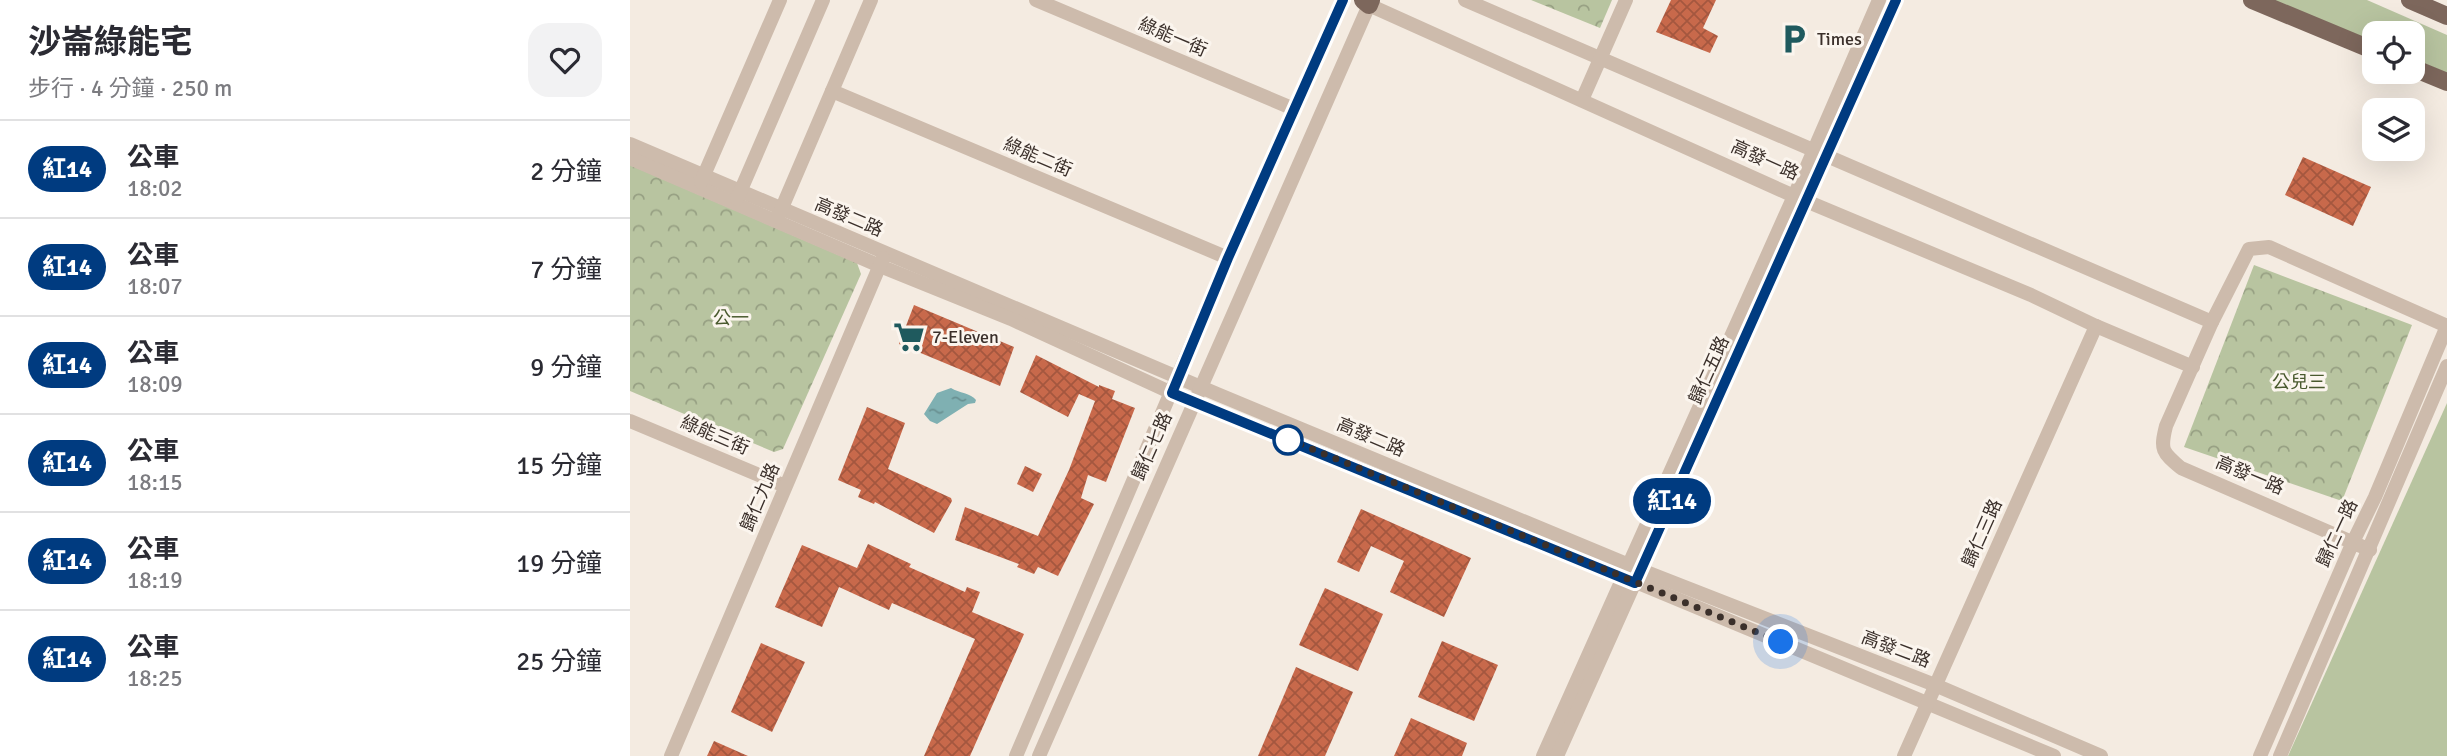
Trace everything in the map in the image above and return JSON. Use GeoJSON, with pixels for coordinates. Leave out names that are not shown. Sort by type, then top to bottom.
{"type":"FeatureCollection","features":[{"type":"Feature","properties":{"kind":"main road"},"geometry":{"type":"LineString","coordinates":[[2252,0],[2362,46]]}},
{"type":"Feature","properties":{"kind":"main road"},"geometry":{"type":"LineString","coordinates":[[2410,0],[2447,16]]}},
{"type":"Feature","properties":{"kind":"main road"},"geometry":{"type":"LineString","coordinates":[[2425,73],[2447,82]]}},
{"type":"Feature","properties":{"kind":"street"},"geometry":{"type":"LineString","coordinates":[[701,181],[780,0]]}},
{"type":"Feature","properties":{"kind":"street"},"geometry":{"type":"LineString","coordinates":[[738,197],[822,0]]}},
{"type":"Feature","properties":{"kind":"street"},"geometry":{"type":"LineString","coordinates":[[778,215],[871,0]]}},
{"type":"Feature","properties":{"kind":"street","name":"綠能一街"},"geometry":{"type":"LineString","coordinates":[[1036,0],[1294,109]]}},
{"type":"Feature","properties":{"kind":"street","name":"歸仁七路"},"geometry":{"type":"LineString","coordinates":[[1019,749],[1228,258],[1343,0]]}},
{"type":"Feature","properties":{"kind":"street","name":"高發一路"},"geometry":{"type":"LineString","coordinates":[[1465,0],[2212,322]]}},
{"type":"Feature","properties":{"kind":"street"},"geometry":{"type":"LineString","coordinates":[[1582,100],[1626,0]]}},
{"type":"Feature","properties":{"kind":"street","name":"歸仁五路"},"geometry":{"type":"LineString","coordinates":[[1557,756],[1632,574],[1800,199],[1813,151],[1878,0]]}},
{"type":"Feature","properties":{"kind":"street","name":"歸仁五路"},"geometry":{"type":"LineString","coordinates":[[1800,199],[1827,158],[1896,0]]}},
{"type":"Feature","properties":{"kind":"street","name":"歸仁七路"},"geometry":{"type":"LineString","coordinates":[[1044,754],[1368,2]]}},
{"type":"Feature","properties":{"kind":"street","name":"高發一路"},"geometry":{"type":"LineString","coordinates":[[1368,2],[1800,199],[2031,295],[2193,367]]}},
{"type":"Feature","properties":{"kind":"street","name":"綠能二街"},"geometry":{"type":"LineString","coordinates":[[832,91],[1228,258]]}},
{"type":"Feature","properties":{"kind":"street","name":"高發二路"},"geometry":{"type":"LineString","coordinates":[[630,144],[701,181],[882,260],[1172,393],[1475,515],[1935,685],[2101,756]]}},
{"type":"Feature","properties":{"kind":"street","name":"高發二路"},"geometry":{"type":"LineString","coordinates":[[630,158],[701,181]]}},
{"type":"Feature","properties":{"kind":"street","name":"高發一路"},"geometry":{"type":"LineString","coordinates":[[2370,550],[2181,468],[2165,455],[2161,444],[2166,426],[2212,322],[2249,249],[2269,247],[2447,326]]}},
{"type":"Feature","properties":{"kind":"street","name":"高發二路"},"geometry":{"type":"LineString","coordinates":[[882,260],[1179,377],[2053,756]]}},
{"type":"Feature","properties":{"kind":"street","name":"歸仁九路"},"geometry":{"type":"LineString","coordinates":[[671,756],[882,260]]}},
{"type":"Feature","properties":{"kind":"street","name":"歸仁三路"},"geometry":{"type":"LineString","coordinates":[[1904,756],[2096,326]]}},
{"type":"Feature","properties":{"kind":"street","name":"歸仁一路"},"geometry":{"type":"LineString","coordinates":[[2260,756],[2375,497],[2447,326]]}},
{"type":"Feature","properties":{"kind":"street","name":"歸仁一路"},"geometry":{"type":"LineString","coordinates":[[2280,756],[2447,366]]}},
{"type":"Feature","properties":{"kind":"street","name":"綠能三街"},"geometry":{"type":"LineString","coordinates":[[630,421],[785,486]]}},
{"type":"Feature","properties":{"kind":"street","name":"歸仁五路"},"geometry":{"type":"LineString","coordinates":[[1543,756],[1632,574]]}},
{"type":"Feature","properties":{"kind":"street"},"geometry":{"type":"LineString","coordinates":[[1019,749],[1044,754]]}},
{"type":"Feature","properties":{"kind":"green space"},"geometry":{"type":"Polygon","coordinates":[[[1531,0],[1612,0],[1600,28],[1531,0]]]}},
{"type":"Feature","properties":{"kind":"green space"},"geometry":{"type":"Polygon","coordinates":[[[2273,0],[2367,0],[2415,21],[2362,21],[2362,37],[2273,0]]]}},
{"type":"Feature","properties":{"kind":"green space"},"geometry":{"type":"Polygon","coordinates":[[[2425,25],[2447,35],[2447,73],[2425,64],[2425,25]]]}},
{"type":"Feature","properties":{"kind":"green space","name":"公一"},"geometry":{"type":"Polygon","coordinates":[[[630,165],[857,263],[861,274],[783,449],[774,452],[630,391],[630,165]]]}},
{"type":"Feature","properties":{"kind":"green space","name":"公兒三"},"geometry":{"type":"Polygon","coordinates":[[[2254,265],[2412,325],[2342,501],[2184,447],[2254,265]]]}},
{"type":"Feature","properties":{"kind":"green space"},"geometry":{"type":"Polygon","coordinates":[[[2447,403],[2447,756],[2288,756],[2447,403]]]}},
{"type":"Feature","properties":{"kind":"water"},"geometry":{"type":"Polygon","coordinates":[[[951,388],[971,396],[976,400],[975,403],[968,404],[937,424],[930,421],[924,414],[937,393],[951,388]]]}},
{"type":"Feature","properties":{"kind":"building"},"geometry":{"type":"Polygon","coordinates":[[[1671,0],[1716,0],[1703,28],[1718,36],[1710,53],[1656,32],[1671,0]]]}},
{"type":"Feature","properties":{"kind":"building"},"geometry":{"type":"Polygon","coordinates":[[[2303,157],[2371,187],[2353,226],[2285,195],[2303,157]]]}},
{"type":"Feature","properties":{"kind":"building"},"geometry":{"type":"Polygon","coordinates":[[[914,305],[1014,347],[1000,386],[899,344],[914,305]]]}},
{"type":"Feature","properties":{"kind":"building"},"geometry":{"type":"Polygon","coordinates":[[[1036,355],[1099,387],[1115,391],[1112,399],[1135,408],[1106,482],[1088,475],[1081,498],[1094,504],[1058,576],[1038,567],[1034,574],[1017,567],[1019,564],[955,540],[965,507],[1038,536],[1069,470],[1095,401],[1079,394],[1068,417],[1020,392],[1036,355]]]}},
{"type":"Feature","properties":{"kind":"building"},"geometry":{"type":"Polygon","coordinates":[[[867,407],[905,423],[888,469],[951,498],[952,501],[934,533],[875,502],[874,504],[858,497],[861,490],[838,480],[867,407]]]}},
{"type":"Feature","properties":{"kind":"building"},"geometry":{"type":"Polygon","coordinates":[[[1025,466],[1042,474],[1033,492],[1017,484],[1025,466]]]}},
{"type":"Feature","properties":{"kind":"building"},"geometry":{"type":"Polygon","coordinates":[[[1361,509],[1471,558],[1444,617],[1390,592],[1404,561],[1371,546],[1359,572],[1337,562],[1361,509]]]}},
{"type":"Feature","properties":{"kind":"building"},"geometry":{"type":"Polygon","coordinates":[[[868,544],[911,564],[909,567],[965,592],[967,587],[980,592],[972,612],[1024,634],[970,756],[924,756],[975,639],[892,603],[889,610],[839,587],[822,627],[775,607],[802,545],[857,568],[868,544]]]}},
{"type":"Feature","properties":{"kind":"building"},"geometry":{"type":"Polygon","coordinates":[[[1325,588],[1383,614],[1358,671],[1299,645],[1325,588]]]}},
{"type":"Feature","properties":{"kind":"building"},"geometry":{"type":"Polygon","coordinates":[[[1442,641],[1498,665],[1474,721],[1418,697],[1442,641]]]}},
{"type":"Feature","properties":{"kind":"building"},"geometry":{"type":"Polygon","coordinates":[[[761,643],[805,662],[772,732],[731,712],[761,643]]]}},
{"type":"Feature","properties":{"kind":"building"},"geometry":{"type":"Polygon","coordinates":[[[1296,667],[1353,692],[1325,756],[1258,756],[1296,667]]]}},
{"type":"Feature","properties":{"kind":"building"},"geometry":{"type":"Polygon","coordinates":[[[1411,718],[1467,743],[1462,756],[1394,756],[1411,718]]]}},
{"type":"Feature","properties":{"kind":"building"},"geometry":{"type":"Polygon","coordinates":[[[714,741],[748,756],[707,756],[714,741]]]}},
{"type":"Feature","properties":{"kind":"bus line","name":"紅14"},"geometry":{"type":"LineString","coordinates":[[1343,0],[1228,258],[1172,393],[1475,515],[1635,583],[1896,0]]}},
{"type":"Feature","properties":{"kind":"place","name":"Times"},"geometry":{"type":"Point","coordinates":[1794,39]}},
{"type":"Feature","properties":{"kind":"place","name":"7-Eleven"},"geometry":{"type":"Point","coordinates":[909,337]}},
{"type":"Feature","properties":{"kind":"route"},"geometry":{"type":"LineString","coordinates":[[1288,440],[1283,437],[1781,642]]}}]}
